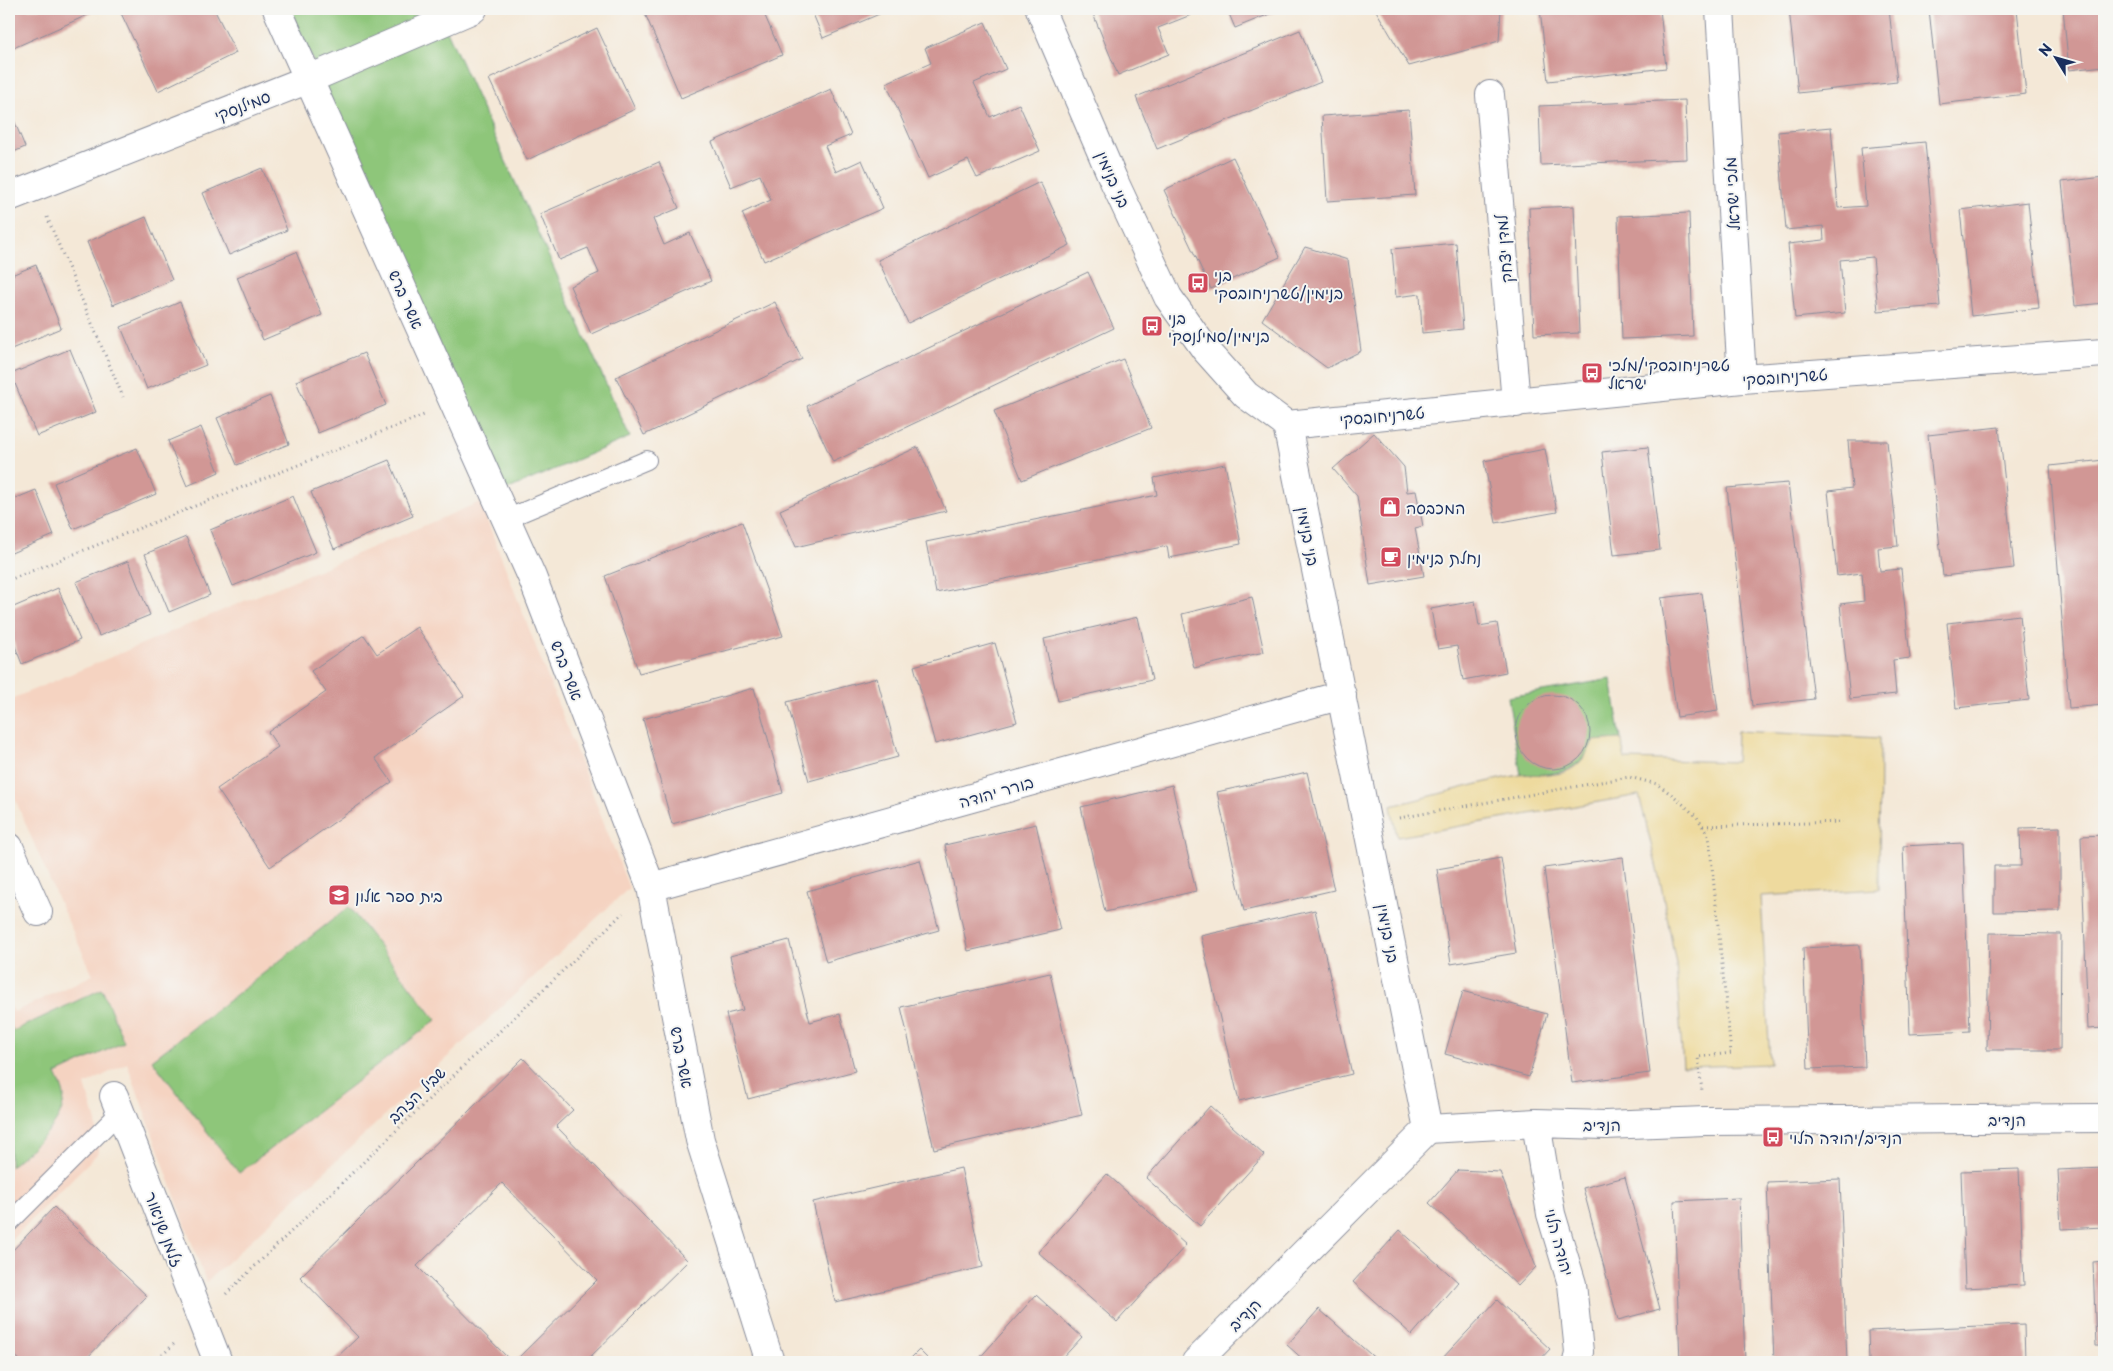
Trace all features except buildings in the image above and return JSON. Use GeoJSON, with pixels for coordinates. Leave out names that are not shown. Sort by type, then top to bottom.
{"type":"FeatureCollection","features":[{"type":"Feature","properties":{"kind":"street","name":"אשר ברש"},"geometry":{"type":"LineString","coordinates":[[277,9],[532,577],[650,887],[700,1140],[770,1362]]}},
{"type":"Feature","properties":{"kind":"street","name":"סמילנסקי"},"geometry":{"type":"LineString","coordinates":[[9,197],[309,79],[474,9]]}},
{"type":"Feature","properties":{"kind":"street","name":"בני בנימין"},"geometry":{"type":"LineString","coordinates":[[1040,9],[1113,179],[1168,297],[1205,349],[1246,394],[1287,425],[1428,1129]]}},
{"type":"Feature","properties":{"kind":"street","name":"מלכי ישראל"},"geometry":{"type":"LineString","coordinates":[[1720,9],[1742,379]]}},
{"type":"Feature","properties":{"kind":"street","name":"למדן יצחק"},"geometry":{"type":"LineString","coordinates":[[1490,95],[1516,403]]}},
{"type":"Feature","properties":{"kind":"street","name":"טשרניחובסקי"},"geometry":{"type":"LineString","coordinates":[[1287,425],[1742,379],[2104,353]]}},
{"type":"Feature","properties":{"kind":"street","name":"בורר יהודה"},"geometry":{"type":"LineString","coordinates":[[650,887],[1342,695]]}},
{"type":"Feature","properties":{"kind":"street"},"geometry":{"type":"LineString","coordinates":[[9,847],[15,876],[38,912]]}},
{"type":"Feature","properties":{"kind":"street","name":"זלמן שניאור"},"geometry":{"type":"LineString","coordinates":[[117,1104],[218,1362]]}},
{"type":"Feature","properties":{"kind":"street","name":"הנדיב"},"geometry":{"type":"LineString","coordinates":[[1196,1362],[1428,1129],[1536,1123],[1605,1125],[1705,1121],[2104,1118]]}},
{"type":"Feature","properties":{"kind":"street","name":"יהודה הלוי"},"geometry":{"type":"LineString","coordinates":[[1536,1123],[1551,1214],[1572,1284],[1579,1352],[1576,1362]]}},
{"type":"Feature","properties":{"kind":"lane"},"geometry":{"type":"LineString","coordinates":[[506,518],[647,460]]}},
{"type":"Feature","properties":{"kind":"lane"},"geometry":{"type":"LineString","coordinates":[[9,1223],[117,1104]]}},
{"type":"Feature","properties":{"kind":"path"},"geometry":{"type":"LineString","coordinates":[[34,186],[122,397]]}},
{"type":"Feature","properties":{"kind":"path"},"geometry":{"type":"LineString","coordinates":[[9,580],[454,403]]}},
{"type":"Feature","properties":{"kind":"path"},"geometry":{"type":"LineString","coordinates":[[1366,824],[1628,777],[1656,784],[1697,817],[1709,837],[1731,1054],[1698,1057],[1705,1121]]}},
{"type":"Feature","properties":{"kind":"path"},"geometry":{"type":"LineString","coordinates":[[1703,826],[1843,822]]}},
{"type":"Feature","properties":{"kind":"path","name":"שביל הזהב"},"geometry":{"type":"LineString","coordinates":[[200,1319],[650,887]]}},
{"type":"Feature","properties":{"kind":"shaded area","name":"בית ספר אלון"},"geometry":{"type":"Polygon","coordinates":[[[480,502],[629,888],[206,1282],[127,1063],[85,1085],[96,1122],[99,1152],[9,1242],[9,1003],[14,1012],[93,975],[59,902],[9,785],[9,700],[480,502]]]}},
{"type":"Feature","properties":{"kind":"green space"},"geometry":{"type":"Polygon","coordinates":[[[290,9],[447,9],[439,13],[630,437],[504,491],[290,9]]]}},
{"type":"Feature","properties":{"kind":"green space"},"geometry":{"type":"Polygon","coordinates":[[[1611,679],[1621,739],[1593,741],[1580,761],[1564,771],[1521,775],[1508,697],[1611,679]]]}},
{"type":"Feature","properties":{"kind":"green space"},"geometry":{"type":"Polygon","coordinates":[[[349,907],[436,1020],[239,1173],[152,1060],[349,907]]]}},
{"type":"Feature","properties":{"kind":"green space"},"geometry":{"type":"Polygon","coordinates":[[[102,989],[124,1042],[56,1074],[64,1097],[58,1118],[44,1136],[10,1167],[9,1022],[13,1031],[102,989]]]}},
{"type":"Feature","properties":{"kind":"sand"},"geometry":{"type":"Polygon","coordinates":[[[1737,731],[1880,738],[1879,889],[1761,896],[1770,1064],[1683,1067],[1676,964],[1661,885],[1639,795],[1397,837],[1391,806],[1519,775],[1565,772],[1575,767],[1582,760],[1593,741],[1621,739],[1625,759],[1736,762],[1737,731]]]}},
{"type":"Feature","properties":{"kind":"place","name":"בני בנימין/טשרניחובסקי"},"geometry":{"type":"Point","coordinates":[1198,283]}},
{"type":"Feature","properties":{"kind":"place","name":"בני בנימין/סמילנסקי"},"geometry":{"type":"Point","coordinates":[1152,326]}},
{"type":"Feature","properties":{"kind":"place","name":"טשרניחובסקי/מלכי ישראל"},"geometry":{"type":"Point","coordinates":[1592,373]}},
{"type":"Feature","properties":{"kind":"place","name":"המכבסה"},"geometry":{"type":"Point","coordinates":[1390,507]}},
{"type":"Feature","properties":{"kind":"place","name":"נחלת בנימין"},"geometry":{"type":"Point","coordinates":[1391,557]}},
{"type":"Feature","properties":{"kind":"place","name":"בית ספר אלון"},"geometry":{"type":"Point","coordinates":[339,895]}},
{"type":"Feature","properties":{"kind":"place","name":"הנדיב/יהודה הלוי"},"geometry":{"type":"Point","coordinates":[1773,1137]}}]}
